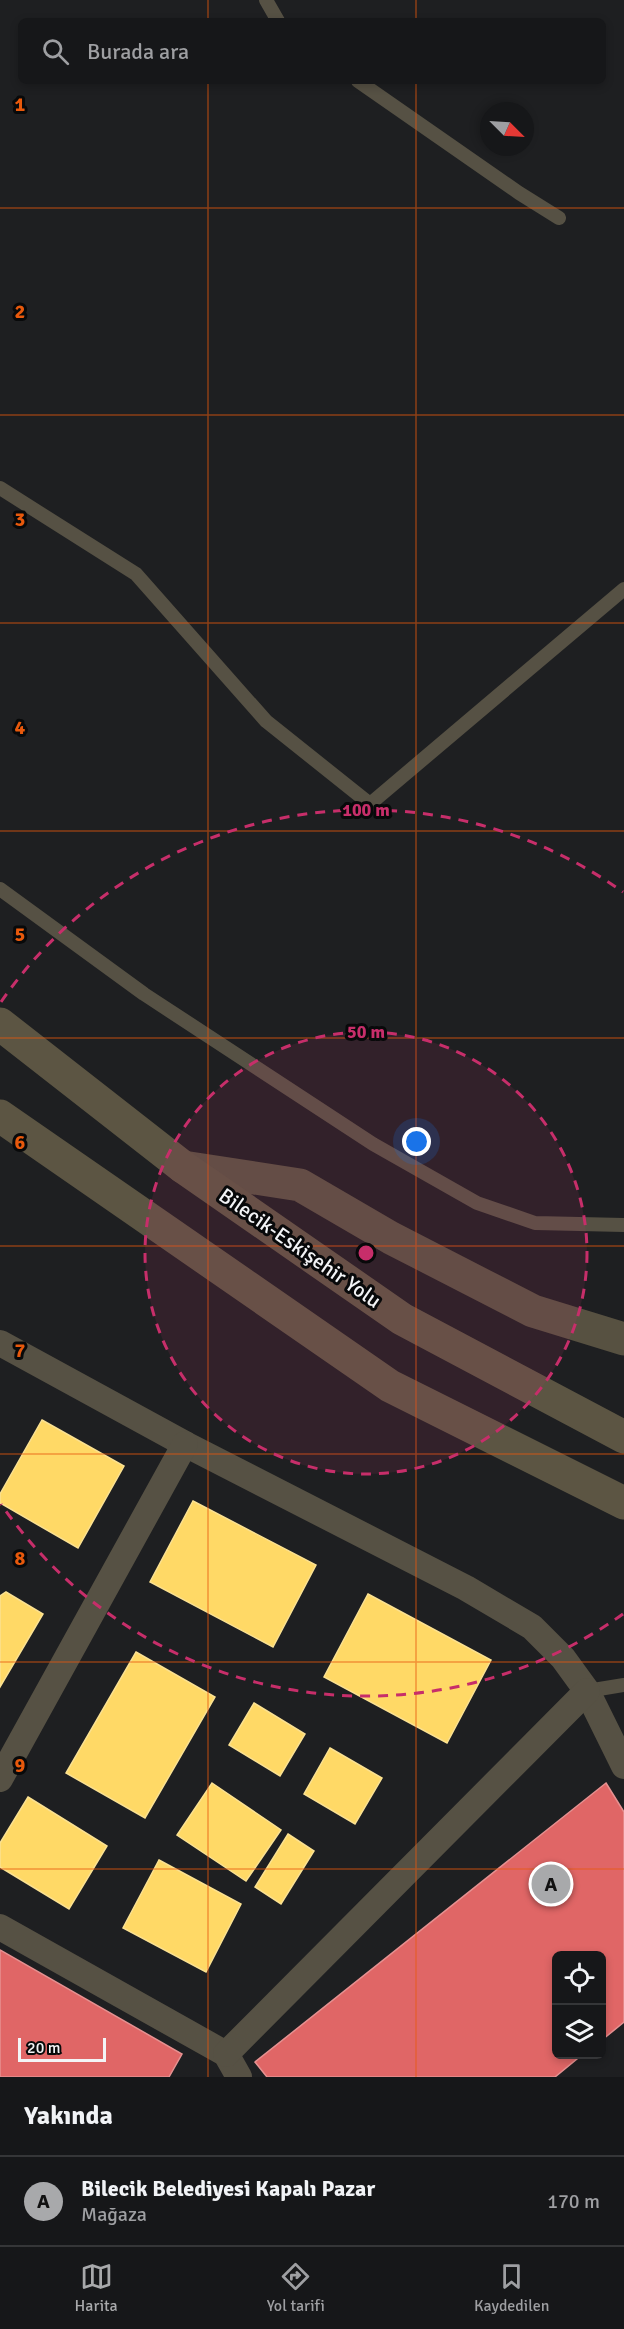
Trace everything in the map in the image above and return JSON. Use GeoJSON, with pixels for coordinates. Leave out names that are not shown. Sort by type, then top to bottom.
{"type":"FeatureCollection","features":[{"type":"Feature","properties":{"kind":"main road","name":"Bilecik-Eskişehir Yolu"},"geometry":{"type":"LineString","coordinates":[[0,1024],[183,1167],[402,1318],[624,1437]]}},
{"type":"Feature","properties":{"kind":"main road"},"geometry":{"type":"LineString","coordinates":[[0,1116],[390,1386],[624,1503]]}},
{"type":"Feature","properties":{"kind":"street"},"geometry":{"type":"LineString","coordinates":[[183,1167],[300,1185],[391,1238],[533,1311],[624,1339]]}},
{"type":"Feature","properties":{"kind":"street"},"geometry":{"type":"LineString","coordinates":[[0,1343],[185,1444],[466,1588],[532,1627],[563,1658],[586,1691],[624,1766]]}},
{"type":"Feature","properties":{"kind":"street"},"geometry":{"type":"LineString","coordinates":[[0,1779],[185,1444]]}},
{"type":"Feature","properties":{"kind":"street"},"geometry":{"type":"LineString","coordinates":[[226,2054],[586,1691]]}},
{"type":"Feature","properties":{"kind":"street"},"geometry":{"type":"LineString","coordinates":[[0,1927],[226,2054],[239,2077]]}},
{"type":"Feature","properties":{"kind":"lane"},"geometry":{"type":"LineString","coordinates":[[266,0],[276,18]]}},
{"type":"Feature","properties":{"kind":"lane"},"geometry":{"type":"LineString","coordinates":[[362,84],[519,194],[559,218]]}},
{"type":"Feature","properties":{"kind":"lane"},"geometry":{"type":"LineString","coordinates":[[0,488],[136,574],[266,721],[370,804],[624,589]]}},
{"type":"Feature","properties":{"kind":"lane"},"geometry":{"type":"LineString","coordinates":[[0,889],[144,994],[373,1144],[477,1203],[535,1223],[624,1225]]}},
{"type":"Feature","properties":{"kind":"lane"},"geometry":{"type":"LineString","coordinates":[[586,1691],[624,1685]]}},
{"type":"Feature","properties":{"kind":"building: Konut"},"geometry":{"type":"Polygon","coordinates":[[[42,1420],[124,1466],[78,1548],[0,1503],[0,1494],[42,1420]]]}},
{"type":"Feature","properties":{"kind":"building: Konut"},"geometry":{"type":"Polygon","coordinates":[[[193,1501],[316,1565],[273,1647],[150,1582],[193,1501]]]}},
{"type":"Feature","properties":{"kind":"building: Konut"},"geometry":{"type":"Polygon","coordinates":[[[6,1592],[43,1614],[0,1687],[0,1596],[6,1592]]]}},
{"type":"Feature","properties":{"kind":"building: Konut"},"geometry":{"type":"Polygon","coordinates":[[[368,1594],[491,1660],[447,1743],[324,1677],[368,1594]]]}},
{"type":"Feature","properties":{"kind":"building: Konut"},"geometry":{"type":"Polygon","coordinates":[[[136,1652],[215,1697],[145,1818],[66,1773],[136,1652]]]}},
{"type":"Feature","properties":{"kind":"building: Konut"},"geometry":{"type":"Polygon","coordinates":[[[254,1703],[305,1734],[280,1776],[229,1745],[254,1703]]]}},
{"type":"Feature","properties":{"kind":"building: Konut"},"geometry":{"type":"Polygon","coordinates":[[[330,1748],[382,1778],[355,1824],[304,1794],[330,1748]]]}},
{"type":"Feature","properties":{"kind":"building: Konut"},"geometry":{"type":"Polygon","coordinates":[[[212,1783],[281,1830],[246,1881],[177,1835],[212,1783]]]}},
{"type":"Feature","properties":{"kind":"building: Konut"},"geometry":{"type":"Polygon","coordinates":[[[28,1797],[107,1846],[69,1909],[0,1867],[0,1843],[28,1797]]]}},
{"type":"Feature","properties":{"kind":"building: Konut"},"geometry":{"type":"Polygon","coordinates":[[[288,1834],[314,1851],[281,1904],[255,1887],[288,1834]]]}},
{"type":"Feature","properties":{"kind":"building: Konut"},"geometry":{"type":"Polygon","coordinates":[[[159,1860],[241,1904],[206,1972],[123,1928],[159,1860]]]}},
{"type":"Feature","properties":{"kind":"building: Ticaret"},"geometry":{"type":"Polygon","coordinates":[[[606,1783],[624,1812],[624,2022],[606,2037],[606,1951],[552,1951],[552,2059],[577,2059],[555,2077],[267,2077],[255,2062],[606,1783]]]}},
{"type":"Feature","properties":{"kind":"building: Ticaret"},"geometry":{"type":"Polygon","coordinates":[[[0,1950],[182,2054],[169,2077],[0,2077],[0,1950]]]}},
{"type":"Feature","properties":{"kind":"place","name":"Bilecik Belediyesi Kapalı Pazar"},"geometry":{"type":"Point","coordinates":[551,1884]}}]}
